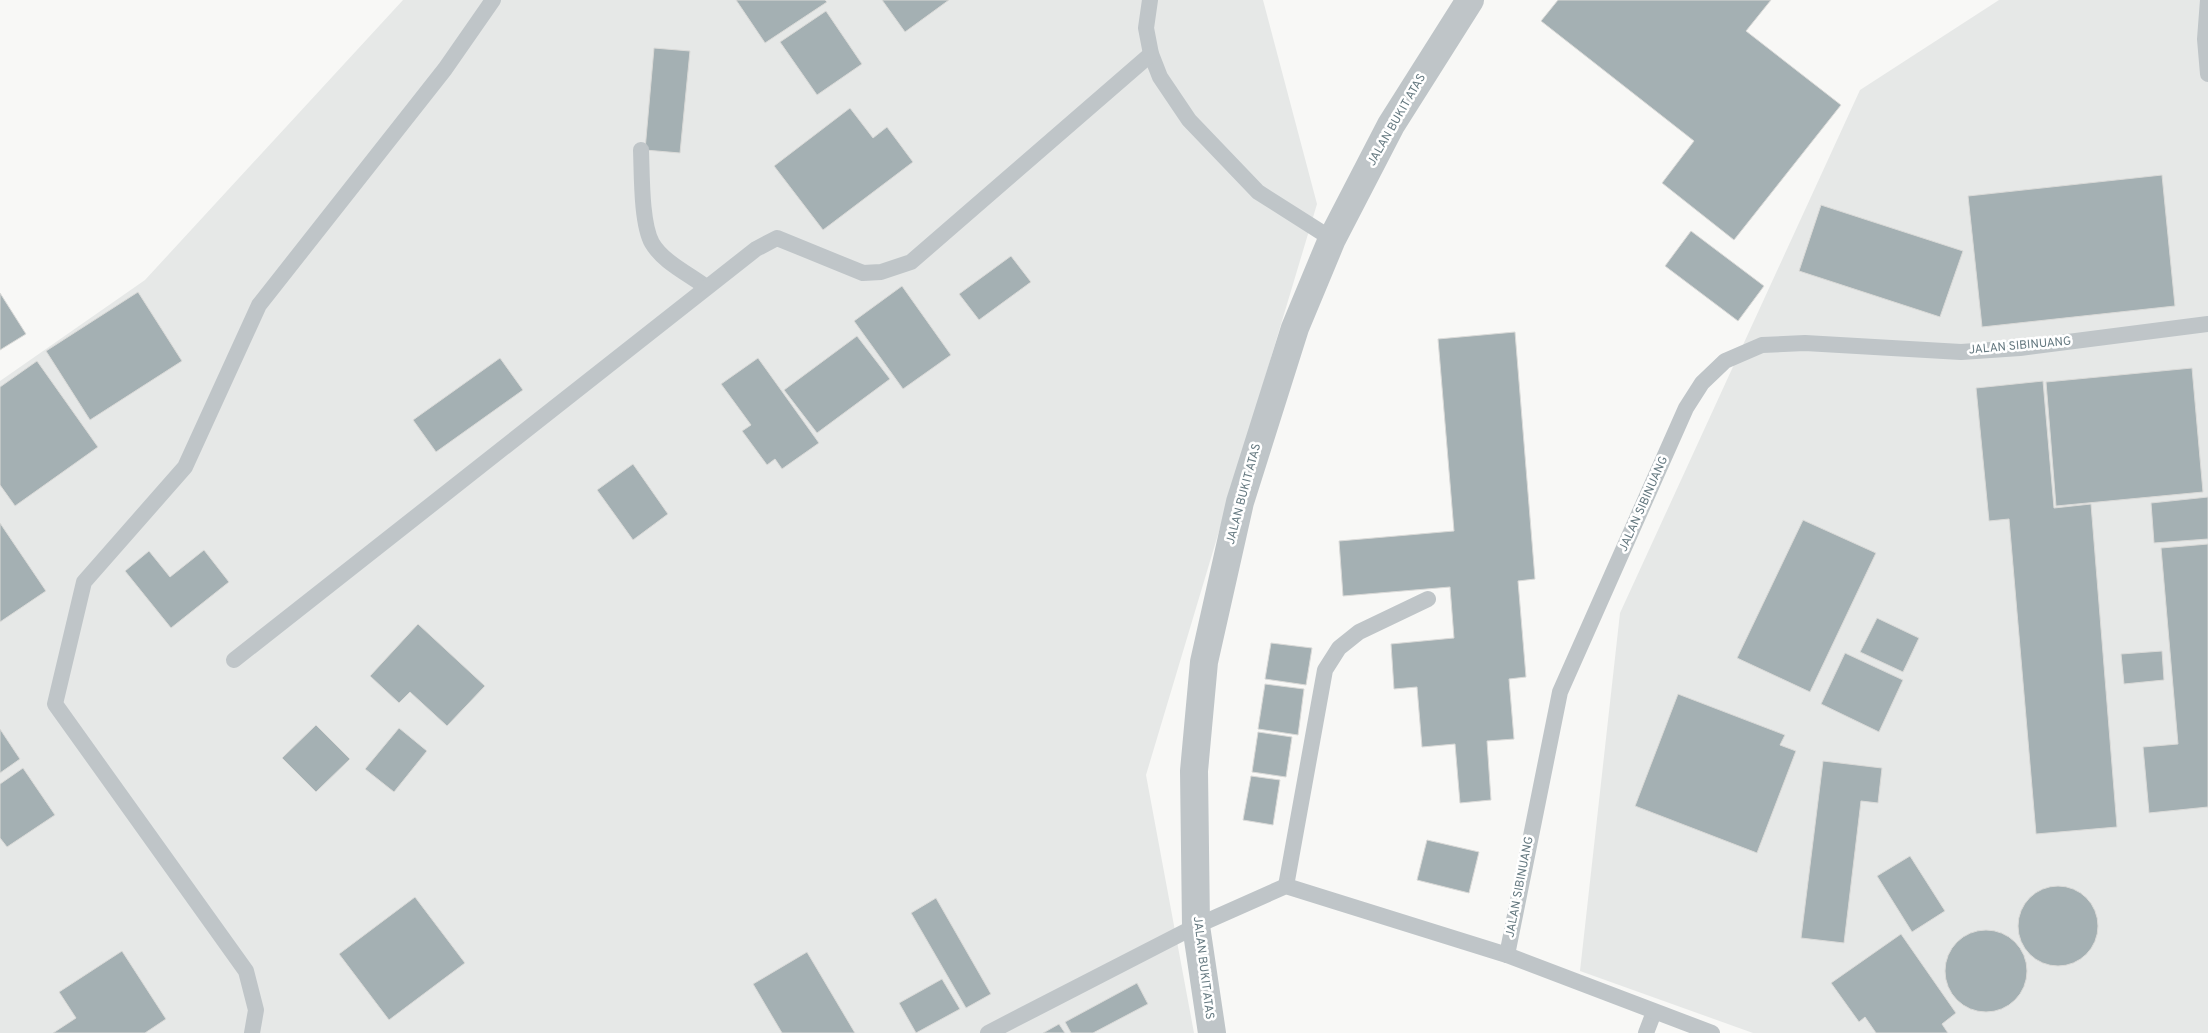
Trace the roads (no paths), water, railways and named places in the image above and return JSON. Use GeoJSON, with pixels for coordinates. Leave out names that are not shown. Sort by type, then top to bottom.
{"type":"FeatureCollection","features":[{"type":"Feature","properties":{"kind":"street","name":"JALAN BUKIT ATAS"},"geometry":{"type":"LineString","coordinates":[[1212,1033],[1196,926],[1194,771],[1204,662],[1240,502],[1295,328],[1332,239],[1391,125],[1470,0]]}},
{"type":"Feature","properties":{"kind":"lane"},"geometry":{"type":"LineString","coordinates":[[252,1033],[256,1010],[246,971],[55,704],[84,582],[185,467],[259,306],[445,69],[493,0]]}},
{"type":"Feature","properties":{"kind":"lane"},"geometry":{"type":"LineString","coordinates":[[1150,0],[1146,28],[1151,54],[1160,77],[1189,120],[1258,192],[1332,239]]}},
{"type":"Feature","properties":{"kind":"lane"},"geometry":{"type":"LineString","coordinates":[[2208,0],[2205,39],[2208,74]]}},
{"type":"Feature","properties":{"kind":"lane"},"geometry":{"type":"LineString","coordinates":[[234,660],[756,249],[777,238],[863,274],[881,272],[911,262],[1151,54]]}},
{"type":"Feature","properties":{"kind":"lane"},"geometry":{"type":"LineString","coordinates":[[640,150],[646,228],[652,243],[664,256],[706,287]]}},
{"type":"Feature","properties":{"kind":"lane","name":"JALAN SIBINUANG"},"geometry":{"type":"LineString","coordinates":[[1712,1033],[1506,955],[1560,692],[1686,408],[1702,383],[1725,361],[1762,345],[1806,343],[1961,352],[2020,348],[2208,324]]}},
{"type":"Feature","properties":{"kind":"lane"},"geometry":{"type":"LineString","coordinates":[[1286,886],[1325,670],[1339,648],[1359,632],[1428,599]]}},
{"type":"Feature","properties":{"kind":"lane"},"geometry":{"type":"LineString","coordinates":[[988,1033],[1196,926],[1286,886],[1506,955]]}},
{"type":"Feature","properties":{"kind":"lane"},"geometry":{"type":"LineString","coordinates":[[1646,1033],[1654,1012]]}}]}
